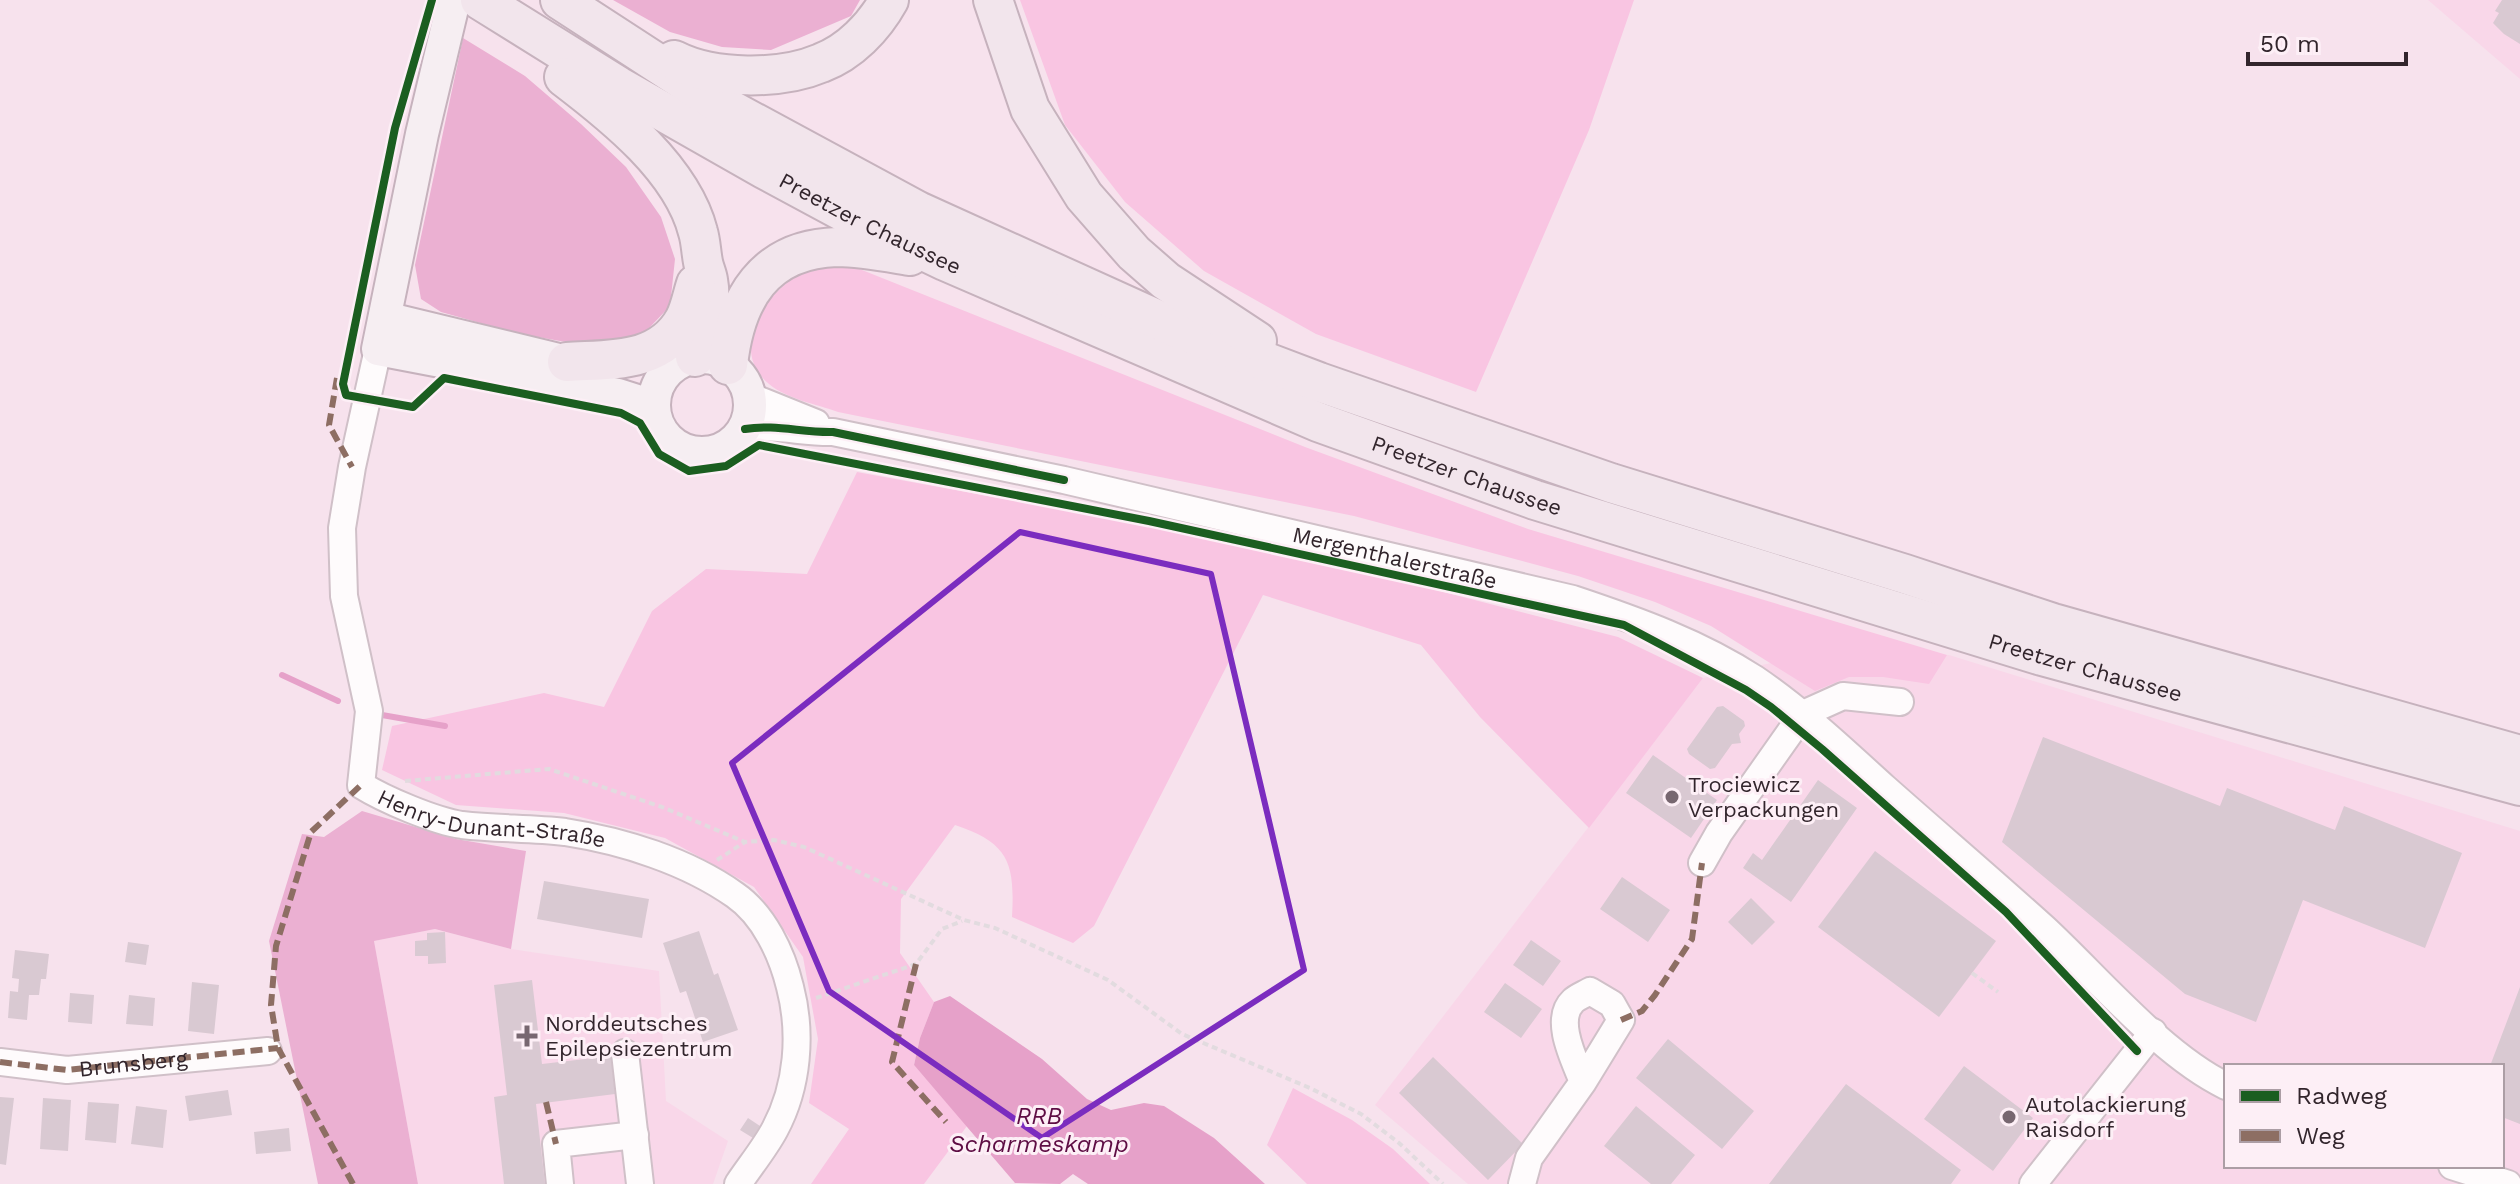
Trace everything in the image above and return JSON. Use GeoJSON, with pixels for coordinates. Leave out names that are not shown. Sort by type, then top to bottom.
{"type":"FeatureCollection","features":[{"type":"Feature","properties":{"kind":"highway"},"geometry":{"type":"LineString","coordinates":[[472,0],[498,27],[600,105],[640,142],[674,182],[688,204],[698,231],[703,267],[708,278],[712,361]]}},
{"type":"Feature","properties":{"kind":"highway","name":"Preetzer Chaussee"},"geometry":{"type":"LineString","coordinates":[[472,0],[764,169],[945,261],[1318,422],[1535,500],[2042,656],[2520,786]]}},
{"type":"Feature","properties":{"kind":"highway"},"geometry":{"type":"LineString","coordinates":[[566,4],[679,63],[718,73],[750,76],[788,72],[822,63],[849,47],[868,29],[889,0]]}},
{"type":"Feature","properties":{"kind":"highway"},"geometry":{"type":"LineString","coordinates":[[993,0],[1030,109],[1068,175],[1099,214],[1134,253],[1166,281],[1319,382]]}},
{"type":"Feature","properties":{"kind":"highway","name":"Preetzer Chaussee"},"geometry":{"type":"LineString","coordinates":[[566,4],[720,104],[918,211],[1174,327],[1319,382],[1611,483],[2053,623],[2520,755]]}},
{"type":"Feature","properties":{"kind":"highway"},"geometry":{"type":"LineString","coordinates":[[712,361],[734,331],[743,301],[760,278],[777,263],[795,254],[838,247],[945,261]]}},
{"type":"Feature","properties":{"kind":"highway"},"geometry":{"type":"LineString","coordinates":[[567,362],[620,360],[641,356],[655,349],[686,317],[703,267]]}},
{"type":"Feature","properties":{"kind":"main road"},"geometry":{"type":"LineString","coordinates":[[472,0],[422,134],[378,349],[618,395],[654,410]]}},
{"type":"Feature","properties":{"kind":"main road"},"geometry":{"type":"LineString","coordinates":[[385,318],[567,362],[590,372],[621,377],[663,377]]}},
{"type":"Feature","properties":{"kind":"main road"},"geometry":{"type":"LineString","coordinates":[[712,361],[740,375],[749,396],[745,429],[725,447],[710,452],[695,452],[667,438],[654,410],[654,398],[663,377],[677,364],[712,361]]}},
{"type":"Feature","properties":{"kind":"street","name":"Henry-Dunant-Straße"},"geometry":{"type":"LineString","coordinates":[[378,349],[342,528],[344,596],[369,711],[361,785],[378,795],[459,824],[564,832],[606,840],[653,854],[737,896],[763,925],[784,962],[794,1003],[797,1036],[790,1090],[775,1130],[738,1184]]}},
{"type":"Feature","properties":{"kind":"street","name":"Mergenthalerstraße"},"geometry":{"type":"LineString","coordinates":[[749,396],[833,432]]}},
{"type":"Feature","properties":{"kind":"street","name":"Mergenthalerstraße"},"geometry":{"type":"LineString","coordinates":[[745,429],[767,427],[808,433],[833,432],[1064,480],[1573,599],[1642,622],[1702,649],[1754,679],[1803,714],[2044,929],[2153,1032],[2207,1077],[2224,1085]]}},
{"type":"Feature","properties":{"kind":"street"},"geometry":{"type":"LineString","coordinates":[[1702,863],[1719,833],[1803,714],[1843,696],[1900,702]]}},
{"type":"Feature","properties":{"kind":"street"},"geometry":{"type":"LineString","coordinates":[[2033,1184],[2153,1032]]}},
{"type":"Feature","properties":{"kind":"street","name":"Brunsberg"},"geometry":{"type":"LineString","coordinates":[[0,1062],[67,1070],[268,1051]]}},
{"type":"Feature","properties":{"kind":"street"},"geometry":{"type":"LineString","coordinates":[[625,1053],[640,1184]]}},
{"type":"Feature","properties":{"kind":"street"},"geometry":{"type":"LineString","coordinates":[[1522,1184],[1529,1158],[1583,1082]]}},
{"type":"Feature","properties":{"kind":"street"},"geometry":{"type":"LineString","coordinates":[[560,1184],[556,1144],[635,1135]]}},
{"type":"Feature","properties":{"kind":"street"},"geometry":{"type":"LineString","coordinates":[[2458,1168],[2502,1183]]}},
{"type":"Feature","properties":{"kind":"path"},"geometry":{"type":"LineString","coordinates":[[361,785],[549,769],[662,807],[745,842],[774,840],[804,847],[964,920],[995,928],[1108,980],[1182,1034],[1310,1088],[1361,1114],[1399,1143],[1443,1184]]}},
{"type":"Feature","properties":{"kind":"path"},"geometry":{"type":"LineString","coordinates":[[794,1003],[916,964],[942,929],[964,920]]}},
{"type":"Feature","properties":{"kind":"path"},"geometry":{"type":"LineString","coordinates":[[1972,973],[1998,992]]}},
{"type":"Feature","properties":{"kind":"highlighted area"},"geometry":{"type":"Polygon","coordinates":[[[1020,532],[1211,574],[1304,970],[1042,1138],[829,991],[732,763],[1020,532]]]}},
{"type":"Feature","properties":{"kind":"shaded area"},"geometry":{"type":"Polygon","coordinates":[[[613,0],[860,0],[851,16],[771,50],[722,47],[670,32],[613,0]]]}},
{"type":"Feature","properties":{"kind":"shaded area"},"geometry":{"type":"Polygon","coordinates":[[[1020,0],[1634,0],[1589,130],[1476,392],[1316,334],[1204,271],[1125,202],[1065,125],[1020,0]]]}},
{"type":"Feature","properties":{"kind":"shaded area"},"geometry":{"type":"Polygon","coordinates":[[[2428,0],[2520,0],[2520,79],[2428,0]]]}},
{"type":"Feature","properties":{"kind":"shaded area"},"geometry":{"type":"Polygon","coordinates":[[[463,38],[525,76],[581,124],[626,167],[661,217],[675,259],[670,306],[634,344],[593,347],[516,333],[441,312],[421,299],[415,265],[463,38]]]}},
{"type":"Feature","properties":{"kind":"shaded area"},"geometry":{"type":"Polygon","coordinates":[[[852,266],[1305,447],[1528,529],[1947,655],[1929,684],[1883,677],[1849,677],[1815,691],[1711,626],[1655,602],[1578,576],[1354,516],[838,412],[776,389],[757,370],[751,355],[756,322],[765,307],[789,281],[803,273],[821,268],[852,266]]]}},
{"type":"Feature","properties":{"kind":"shaded area"},"geometry":{"type":"Polygon","coordinates":[[[857,472],[1277,549],[1618,637],[1703,678],[1589,828],[1480,717],[1421,645],[1263,595],[1094,926],[1073,943],[1012,917],[1012,882],[1005,858],[987,839],[955,825],[901,899],[900,953],[934,1002],[920,1038],[914,1065],[967,1126],[924,1184],[811,1184],[849,1129],[809,1103],[818,1039],[803,957],[754,887],[665,838],[564,813],[456,805],[382,770],[392,726],[544,693],[604,707],[652,611],[706,569],[807,574],[857,472]]]}},
{"type":"Feature","properties":{"kind":"shaded area"},"geometry":{"type":"Polygon","coordinates":[[[1825,651],[1949,655],[2520,831],[2520,1184],[1468,1184],[1375,1105],[1703,678],[1825,651]]]}},
{"type":"Feature","properties":{"kind":"shaded area"},"geometry":{"type":"Polygon","coordinates":[[[362,811],[456,839],[526,851],[511,949],[435,929],[374,941],[418,1184],[318,1184],[269,941],[302,834],[324,837],[362,811]]]}},
{"type":"Feature","properties":{"kind":"shaded area","name":"Norddeutsches Epilepsiezentrum"},"geometry":{"type":"Polygon","coordinates":[[[435,929],[511,949],[659,971],[666,1101],[728,1141],[713,1184],[418,1184],[374,941],[435,929]]]}},
{"type":"Feature","properties":{"kind":"shaded area"},"geometry":{"type":"Polygon","coordinates":[[[1293,1088],[1352,1120],[1393,1149],[1430,1184],[1307,1184],[1267,1145],[1293,1088]]]}},
{"type":"Feature","properties":{"kind":"water","name":"RRB Scharmeskamp"},"geometry":{"type":"Polygon","coordinates":[[[950,996],[1042,1059],[1087,1099],[1111,1110],[1144,1103],[1164,1106],[1214,1138],[1265,1184],[1088,1184],[1073,1174],[1060,1184],[1015,1183],[914,1065],[920,1038],[934,1002],[950,996]]]}},
{"type":"Feature","properties":{"kind":"building"},"geometry":{"type":"Polygon","coordinates":[[[2502,0],[2520,0],[2520,44],[2493,23],[2499,13],[2495,11],[2502,0]]]}},
{"type":"Feature","properties":{"kind":"building"},"geometry":{"type":"Polygon","coordinates":[[[1723,706],[1744,721],[1745,726],[1739,734],[1741,743],[1732,744],[1715,768],[1710,769],[1689,754],[1687,749],[1717,707],[1723,706]]]}},
{"type":"Feature","properties":{"kind":"building"},"geometry":{"type":"Polygon","coordinates":[[[2043,737],[2220,806],[2227,788],[2335,830],[2344,806],[2462,853],[2425,948],[2303,900],[2256,1022],[2185,994],[2002,842],[2043,737]]]}},
{"type":"Feature","properties":{"kind":"building","name":"Trociewicz Verpackungen"},"geometry":{"type":"Polygon","coordinates":[[[1653,755],[1717,800],[1691,838],[1626,793],[1653,755]]]}},
{"type":"Feature","properties":{"kind":"building"},"geometry":{"type":"Polygon","coordinates":[[[1818,780],[1857,808],[1791,902],[1743,868],[1753,853],[1762,860],[1818,780]]]}},
{"type":"Feature","properties":{"kind":"building"},"geometry":{"type":"Polygon","coordinates":[[[1875,851],[1996,941],[1939,1017],[1818,927],[1875,851]]]}},
{"type":"Feature","properties":{"kind":"building"},"geometry":{"type":"Polygon","coordinates":[[[1622,877],[1670,910],[1648,942],[1600,909],[1622,877]]]}},
{"type":"Feature","properties":{"kind":"building"},"geometry":{"type":"Polygon","coordinates":[[[544,881],[649,899],[642,938],[537,919],[544,881]]]}},
{"type":"Feature","properties":{"kind":"building"},"geometry":{"type":"Polygon","coordinates":[[[1751,898],[1775,922],[1752,945],[1728,922],[1751,898]]]}},
{"type":"Feature","properties":{"kind":"building"},"geometry":{"type":"Polygon","coordinates":[[[699,931],[738,1030],[703,1042],[686,991],[680,993],[663,943],[699,931]]]}},
{"type":"Feature","properties":{"kind":"building"},"geometry":{"type":"Polygon","coordinates":[[[445,932],[446,963],[428,964],[428,956],[415,956],[415,941],[427,940],[427,933],[445,932]]]}},
{"type":"Feature","properties":{"kind":"building"},"geometry":{"type":"Polygon","coordinates":[[[1531,940],[1561,961],[1543,986],[1513,965],[1531,940]]]}},
{"type":"Feature","properties":{"kind":"building"},"geometry":{"type":"Polygon","coordinates":[[[128,942],[149,945],[146,965],[125,962],[128,942]]]}},
{"type":"Feature","properties":{"kind":"building"},"geometry":{"type":"Polygon","coordinates":[[[15,950],[49,954],[46,979],[41,979],[39,995],[29,995],[27,1020],[8,1018],[10,991],[18,992],[19,979],[12,978],[15,950]]]}},
{"type":"Feature","properties":{"kind":"building"},"geometry":{"type":"Polygon","coordinates":[[[532,980],[542,1064],[611,1056],[615,1094],[536,1104],[545,1184],[504,1184],[494,1097],[507,1095],[494,985],[532,980]]]}},
{"type":"Feature","properties":{"kind":"building"},"geometry":{"type":"Polygon","coordinates":[[[192,982],[219,985],[214,1034],[188,1031],[192,982]]]}},
{"type":"Feature","properties":{"kind":"building"},"geometry":{"type":"Polygon","coordinates":[[[1505,983],[1542,1009],[1521,1038],[1484,1012],[1505,983]]]}},
{"type":"Feature","properties":{"kind":"building"},"geometry":{"type":"Polygon","coordinates":[[[2520,987],[2520,1124],[2504,1118],[2504,1064],[2491,1064],[2520,987]]]}},
{"type":"Feature","properties":{"kind":"building"},"geometry":{"type":"Polygon","coordinates":[[[70,993],[94,995],[92,1024],[68,1022],[70,993]]]}},
{"type":"Feature","properties":{"kind":"building"},"geometry":{"type":"Polygon","coordinates":[[[129,995],[155,998],[153,1026],[126,1024],[129,995]]]}},
{"type":"Feature","properties":{"kind":"building"},"geometry":{"type":"Polygon","coordinates":[[[1668,1039],[1754,1111],[1722,1149],[1636,1078],[1668,1039]]]}},
{"type":"Feature","properties":{"kind":"building"},"geometry":{"type":"Polygon","coordinates":[[[1433,1057],[1523,1144],[1488,1180],[1399,1093],[1433,1057]]]}},
{"type":"Feature","properties":{"kind":"building"},"geometry":{"type":"Polygon","coordinates":[[[1964,1066],[2033,1118],[1993,1171],[1924,1119],[1964,1066]]]}},
{"type":"Feature","properties":{"kind":"building"},"geometry":{"type":"Polygon","coordinates":[[[1846,1084],[1961,1170],[1951,1184],[1769,1184],[1846,1084]]]}},
{"type":"Feature","properties":{"kind":"building"},"geometry":{"type":"Polygon","coordinates":[[[228,1090],[232,1115],[189,1121],[185,1096],[228,1090]]]}},
{"type":"Feature","properties":{"kind":"building"},"geometry":{"type":"Polygon","coordinates":[[[0,1097],[14,1098],[6,1165],[0,1164],[0,1097]]]}},
{"type":"Feature","properties":{"kind":"building"},"geometry":{"type":"Polygon","coordinates":[[[43,1098],[71,1100],[68,1151],[40,1149],[43,1098]]]}},
{"type":"Feature","properties":{"kind":"building"},"geometry":{"type":"Polygon","coordinates":[[[88,1102],[119,1104],[116,1143],[85,1140],[88,1102]]]}},
{"type":"Feature","properties":{"kind":"building"},"geometry":{"type":"Polygon","coordinates":[[[136,1106],[167,1110],[163,1148],[131,1144],[136,1106]]]}},
{"type":"Feature","properties":{"kind":"building"},"geometry":{"type":"Polygon","coordinates":[[[1636,1106],[1695,1155],[1671,1184],[1651,1184],[1604,1146],[1636,1106]]]}},
{"type":"Feature","properties":{"kind":"building"},"geometry":{"type":"Polygon","coordinates":[[[748,1118],[760,1126],[753,1138],[740,1130],[748,1118]]]}},
{"type":"Feature","properties":{"kind":"building"},"geometry":{"type":"Polygon","coordinates":[[[289,1128],[291,1151],[256,1154],[254,1132],[289,1128]]]}},
{"type":"Feature","properties":{"kind":"waterway"},"geometry":{"type":"LineString","coordinates":[[282,675],[338,701]]}},
{"type":"Feature","properties":{"kind":"waterway"},"geometry":{"type":"LineString","coordinates":[[382,715],[445,726]]}},
{"type":"Feature","properties":{"kind":"marked path"},"geometry":{"type":"LineString","coordinates":[[337,378],[329,425],[352,467]]}},
{"type":"Feature","properties":{"kind":"marked path"},"geometry":{"type":"LineString","coordinates":[[353,1184],[278,1048],[271,1005],[276,946],[311,832],[361,785]]}},
{"type":"Feature","properties":{"kind":"marked path"},"geometry":{"type":"LineString","coordinates":[[1621,1020],[1642,1011],[1692,939],[1702,863]]}},
{"type":"Feature","properties":{"kind":"marked path"},"geometry":{"type":"LineString","coordinates":[[916,964],[892,1062],[946,1122]]}},
{"type":"Feature","properties":{"kind":"marked path"},"geometry":{"type":"LineString","coordinates":[[0,1062],[67,1070],[278,1048]]}},
{"type":"Feature","properties":{"kind":"marked path"},"geometry":{"type":"LineString","coordinates":[[546,1102],[556,1144]]}},
{"type":"Feature","properties":{"kind":"cycle path"},"geometry":{"type":"LineString","coordinates":[[432,0],[395,128],[343,384],[346,395],[413,407],[444,378],[621,413],[640,423],[659,454],[689,471],[726,466],[759,445],[1149,521],[1624,625],[1746,690],[1822,749],[2006,912],[2137,1051]]}},
{"type":"Feature","properties":{"kind":"cycle path"},"geometry":{"type":"LineString","coordinates":[[745,429],[833,432],[1064,480]]}},
{"type":"Feature","properties":{"kind":"place","name":"Trociewicz Verpackungen"},"geometry":{"type":"Point","coordinates":[1672,797]}},
{"type":"Feature","properties":{"kind":"place","name":"Norddeutsches Epilepsiezentrum"},"geometry":{"type":"Point","coordinates":[527,1036]}},
{"type":"Feature","properties":{"kind":"place","name":"Autolackierung Raisdorf"},"geometry":{"type":"Point","coordinates":[2009,1117]}}]}
